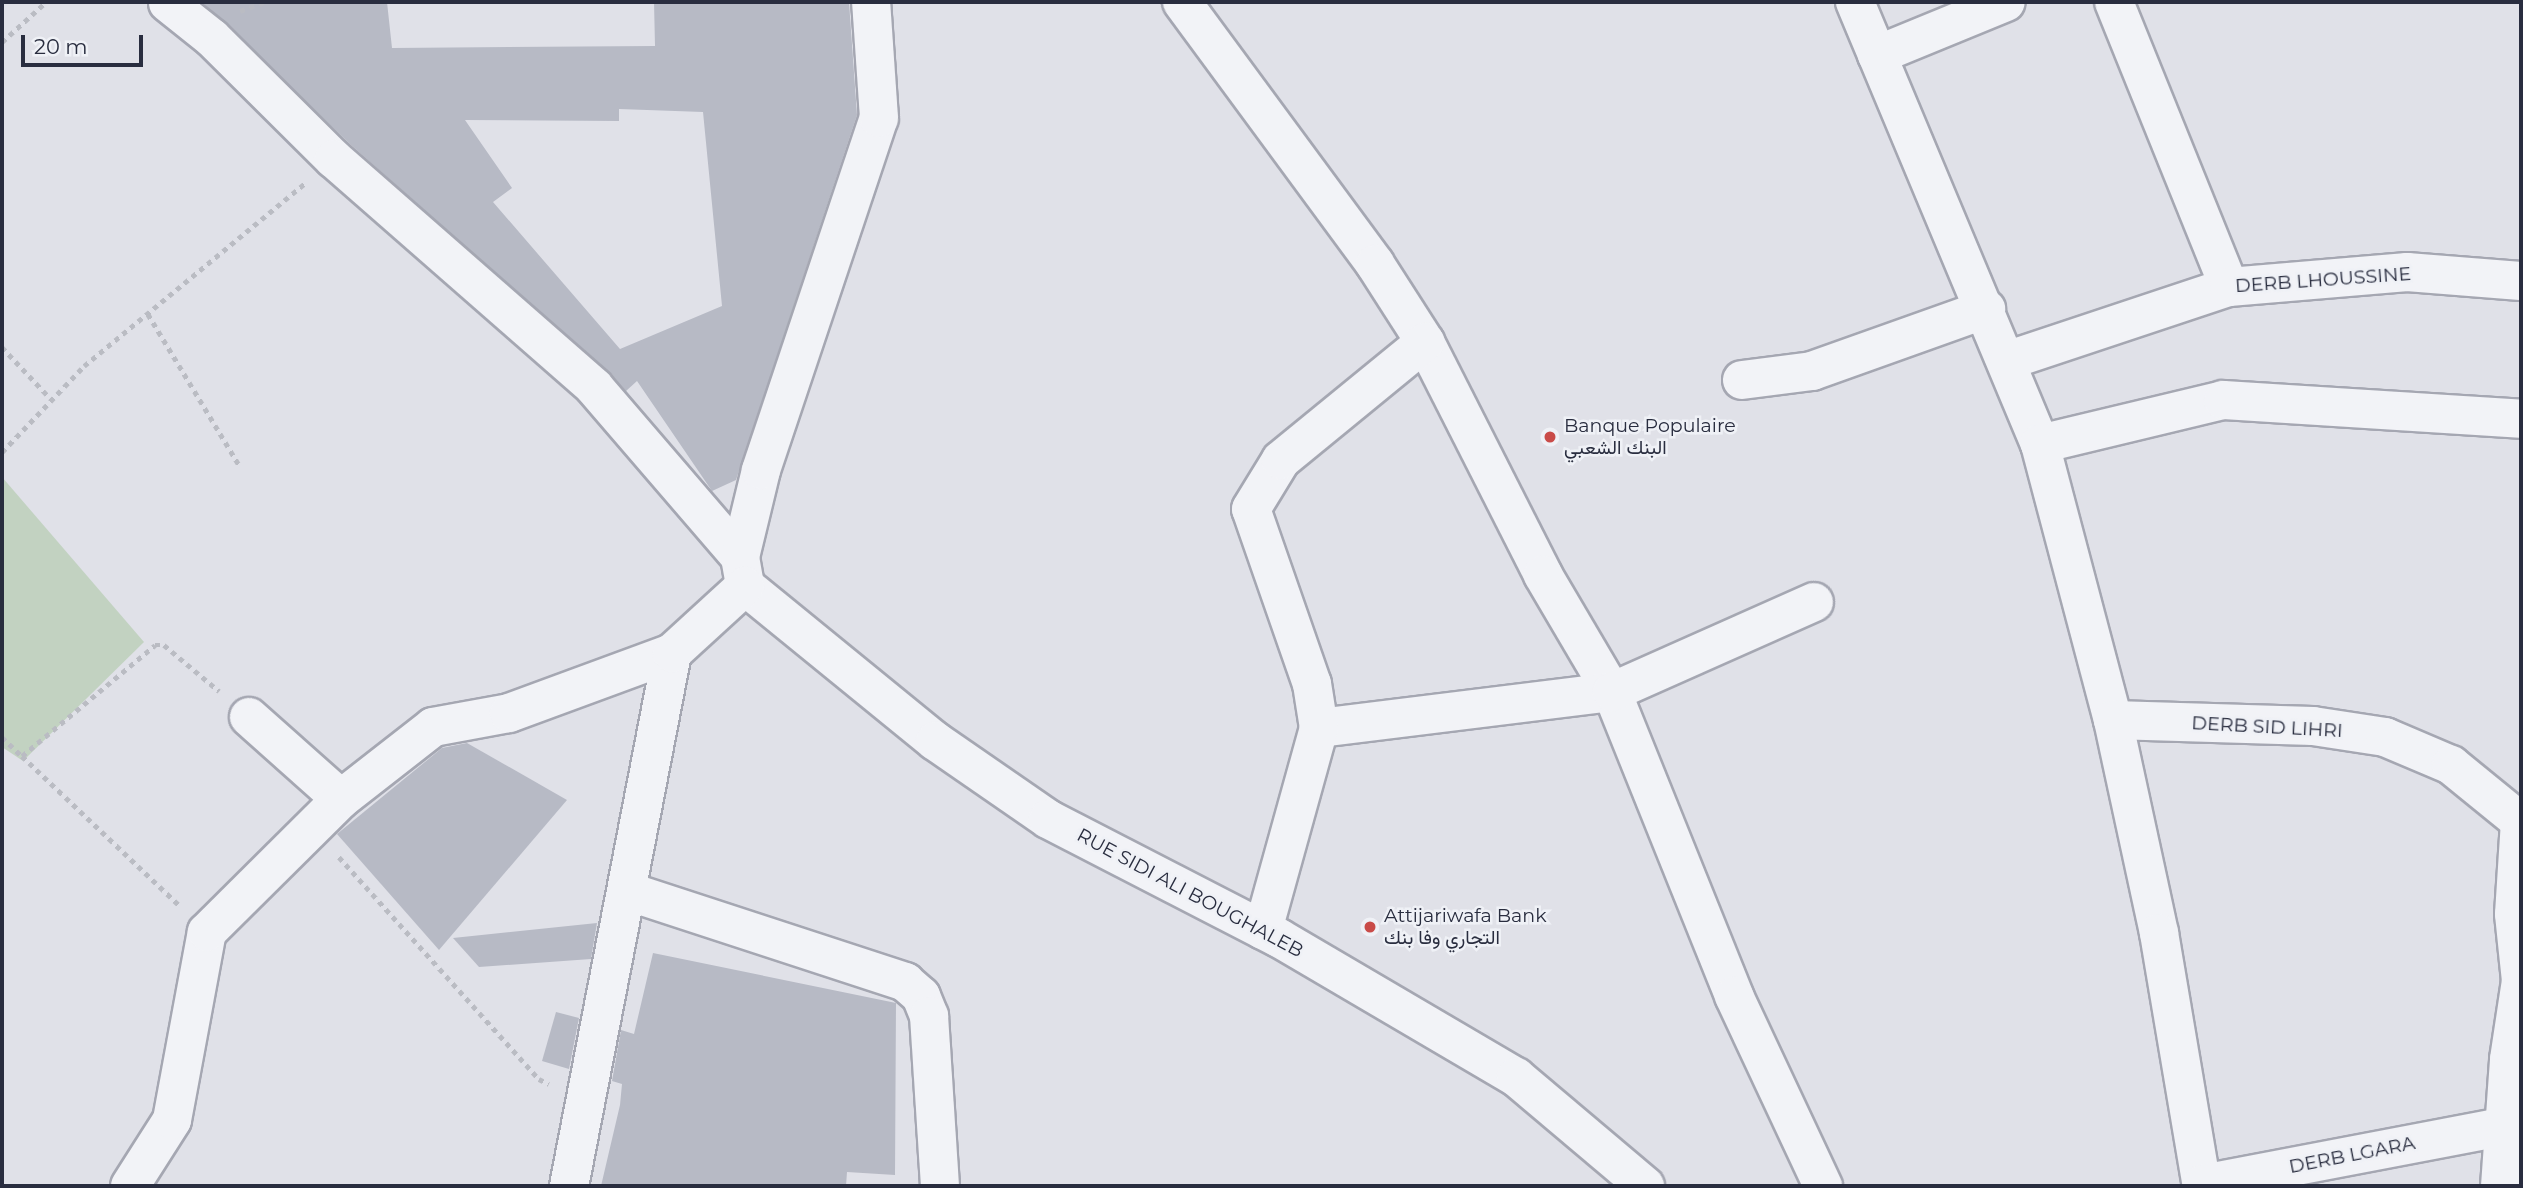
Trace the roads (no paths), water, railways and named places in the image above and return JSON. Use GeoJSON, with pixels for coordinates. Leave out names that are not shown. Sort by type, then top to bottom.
{"type":"FeatureCollection","features":[{"type":"Feature","properties":{"kind":"street"},"geometry":{"type":"LineString","coordinates":[[130,1186],[172,1120],[207,932],[341,799],[433,727],[509,713],[672,653],[743,571],[761,470],[879,118],[871,2]]}},
{"type":"Feature","properties":{"kind":"street"},"geometry":{"type":"LineString","coordinates":[[1182,2],[1375,264],[1425,342],[1543,575],[1612,692],[1734,996],[1823,1186]]}},
{"type":"Feature","properties":{"kind":"street"},"geometry":{"type":"LineString","coordinates":[[1855,2],[2009,360],[2040,444],[2113,720],[2159,933],[2202,1185]]}},
{"type":"Feature","properties":{"kind":"street"},"geometry":{"type":"LineString","coordinates":[[1877,55],[2006,2]]}},
{"type":"Feature","properties":{"kind":"street"},"geometry":{"type":"LineString","coordinates":[[2114,2],[2229,287]]}},
{"type":"Feature","properties":{"kind":"street","name":"RUE SIDI ALI BOUGHALEB"},"geometry":{"type":"LineString","coordinates":[[168,3],[212,38],[334,159],[594,387],[743,571],[935,741],[1048,819],[1263,930],[1516,1077],[1644,1186]]}},
{"type":"Feature","properties":{"kind":"street","name":"DERB LHOUSSINE"},"geometry":{"type":"LineString","coordinates":[[2009,360],[2229,287],[2407,272],[2521,281]]}},
{"type":"Feature","properties":{"kind":"street"},"geometry":{"type":"LineString","coordinates":[[1742,380],[1812,370],[1986,309]]}},
{"type":"Feature","properties":{"kind":"street"},"geometry":{"type":"LineString","coordinates":[[1263,930],[1319,728],[1312,684],[1251,509],[1281,460],[1425,342]]}},
{"type":"Feature","properties":{"kind":"street"},"geometry":{"type":"LineString","coordinates":[[2040,444],[2222,400],[2521,419]]}},
{"type":"Feature","properties":{"kind":"street"},"geometry":{"type":"LineString","coordinates":[[1319,728],[1612,692],[1814,602]]}},
{"type":"Feature","properties":{"kind":"street"},"geometry":{"type":"LineString","coordinates":[[569,1186],[672,653]]}},
{"type":"Feature","properties":{"kind":"street"},"geometry":{"type":"LineString","coordinates":[[249,717],[341,799]]}},
{"type":"Feature","properties":{"kind":"street","name":"DERB SID LIHRI"},"geometry":{"type":"LineString","coordinates":[[2113,720],[2313,726],[2385,737],[2451,765],[2521,822]]}},
{"type":"Feature","properties":{"kind":"street"},"geometry":{"type":"LineString","coordinates":[[2500,1186],[2502,1127],[2521,981],[2514,914],[2521,822]]}},
{"type":"Feature","properties":{"kind":"street"},"geometry":{"type":"LineString","coordinates":[[627,891],[905,982],[921,996],[929,1017],[940,1186]]}},
{"type":"Feature","properties":{"kind":"street","name":"DERB LGARA"},"geometry":{"type":"LineString","coordinates":[[2202,1185],[2502,1127]]}},
{"type":"Feature","properties":{"kind":"place","name":"Banque Populaire البنك الشعبي"},"geometry":{"type":"Point","coordinates":[1550,437]}},
{"type":"Feature","properties":{"kind":"place","name":"Attijariwafa Bank التجاري وفا بنك"},"geometry":{"type":"Point","coordinates":[1370,927]}}]}
